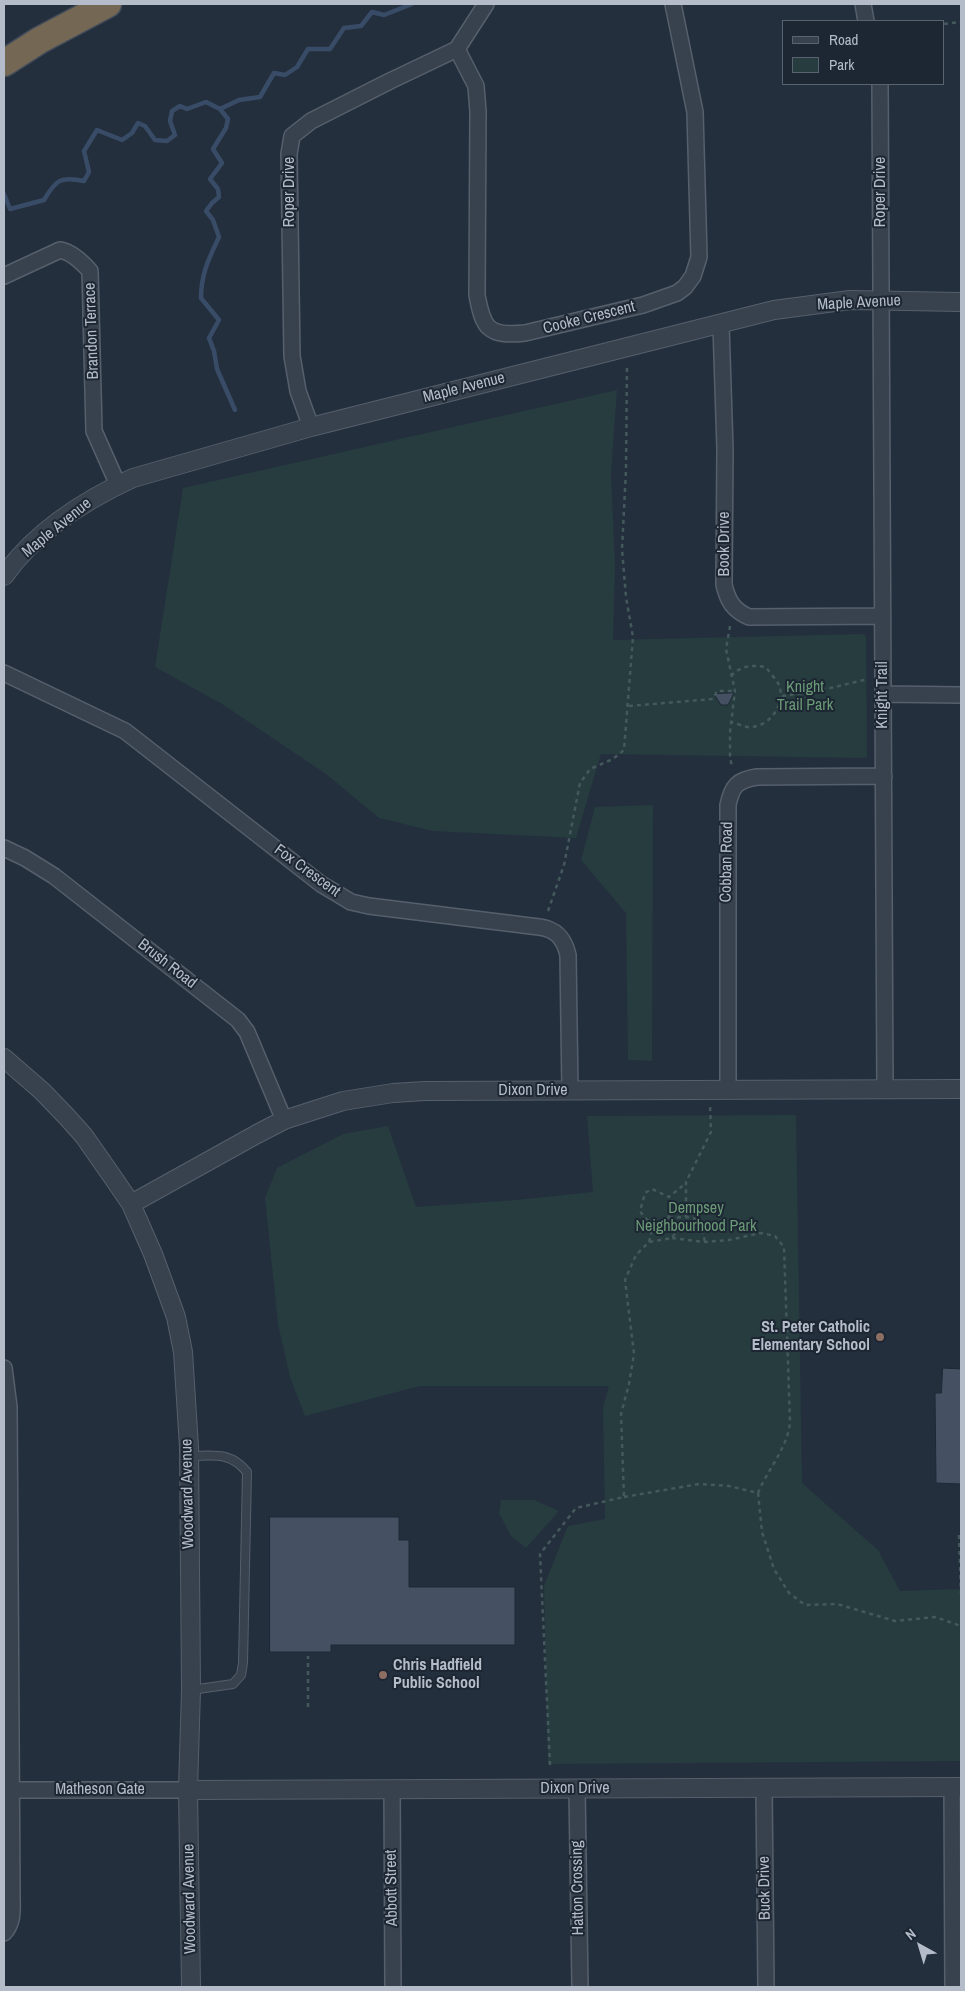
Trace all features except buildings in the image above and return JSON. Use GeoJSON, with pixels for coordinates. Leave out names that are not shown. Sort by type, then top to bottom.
{"type":"FeatureCollection","features":[{"type":"Feature","properties":{"kind":"highway"},"geometry":{"type":"LineString","coordinates":[[4,63],[40,40],[108,4]]}},
{"type":"Feature","properties":{"kind":"street"},"geometry":{"type":"LineString","coordinates":[[458,49],[486,4]]}},
{"type":"Feature","properties":{"kind":"street","name":"Cooke Crescent"},"geometry":{"type":"LineString","coordinates":[[458,49],[476,86],[478,112],[477,294],[480,312],[483,322],[490,329],[509,335],[525,334],[643,305],[677,293],[685,287],[693,276],[698,257],[695,112],[673,4]]}},
{"type":"Feature","properties":{"kind":"street"},"geometry":{"type":"LineString","coordinates":[[862,4],[866,20]]}},
{"type":"Feature","properties":{"kind":"street","name":"Roper Drive"},"geometry":{"type":"LineString","coordinates":[[311,427],[298,391],[292,356],[289,154],[292,136],[320,117],[458,49]]}},
{"type":"Feature","properties":{"kind":"street","name":"Roper Drive"},"geometry":{"type":"LineString","coordinates":[[880,85],[882,119],[881,301]]}},
{"type":"Feature","properties":{"kind":"street","name":"Brandon Terrace"},"geometry":{"type":"LineString","coordinates":[[4,276],[60,250],[66,251],[82,262],[90,271],[94,431],[118,485]]}},
{"type":"Feature","properties":{"kind":"street","name":"Maple Avenue"},"geometry":{"type":"LineString","coordinates":[[5,572],[35,542],[70,514],[118,485],[133,478],[311,427],[774,310],[850,300],[961,302]]}},
{"type":"Feature","properties":{"kind":"street","name":"Knight Trail"},"geometry":{"type":"LineString","coordinates":[[881,301],[885,1090]]}},
{"type":"Feature","properties":{"kind":"street","name":"Book Drive"},"geometry":{"type":"LineString","coordinates":[[720,325],[725,449],[724,585],[727,598],[734,608],[749,617],[883,616]]}},
{"type":"Feature","properties":{"kind":"street","name":"Fox Crescent"},"geometry":{"type":"LineString","coordinates":[[4,673],[125,731],[321,884],[351,902],[392,910],[539,926],[554,932],[562,938],[568,954],[570,1091]]}},
{"type":"Feature","properties":{"kind":"street"},"geometry":{"type":"LineString","coordinates":[[883,694],[961,695]]}},
{"type":"Feature","properties":{"kind":"street","name":"Cobban Road"},"geometry":{"type":"LineString","coordinates":[[728,1090],[726,954],[728,805],[730,793],[736,784],[757,777],[884,776]]}},
{"type":"Feature","properties":{"kind":"street","name":"Brush Road"},"geometry":{"type":"LineString","coordinates":[[4,848],[25,858],[54,876],[238,1020],[247,1032],[284,1120]]}},
{"type":"Feature","properties":{"kind":"street","name":"Woodward Avenue"},"geometry":{"type":"LineString","coordinates":[[4,1058],[42,1091],[78,1130],[131,1204],[153,1254],[176,1317],[182,1352],[189,1456],[191,1690],[188,1790],[191,1987]]}},
{"type":"Feature","properties":{"kind":"street","name":"Dixon Drive"},"geometry":{"type":"LineString","coordinates":[[131,1204],[284,1120],[343,1101],[393,1093],[961,1089]]}},
{"type":"Feature","properties":{"kind":"street"},"geometry":{"type":"LineString","coordinates":[[4,1368],[9,1407],[7,1638],[12,1790],[12,1921],[4,1933]]}},
{"type":"Feature","properties":{"kind":"street"},"geometry":{"type":"LineString","coordinates":[[953,1987],[957,1787]]}},
{"type":"Feature","properties":{"kind":"street","name":"Dixon Drive"},"geometry":{"type":"LineString","coordinates":[[188,1790],[957,1787]]}},
{"type":"Feature","properties":{"kind":"street","name":"Hatton Crossing"},"geometry":{"type":"LineString","coordinates":[[577,1788],[580,1987]]}},
{"type":"Feature","properties":{"kind":"street","name":"Buck Drive"},"geometry":{"type":"LineString","coordinates":[[764,1788],[766,1987]]}},
{"type":"Feature","properties":{"kind":"street","name":"Abbott Street"},"geometry":{"type":"LineString","coordinates":[[392,1789],[393,1987]]}},
{"type":"Feature","properties":{"kind":"street","name":"Matheson Gate"},"geometry":{"type":"LineString","coordinates":[[12,1790],[188,1790]]}},
{"type":"Feature","properties":{"kind":"lane"},"geometry":{"type":"LineString","coordinates":[[189,1456],[227,1456],[239,1461],[248,1472],[243,1663],[241,1675],[233,1684],[191,1690]]}},
{"type":"Feature","properties":{"kind":"path"},"geometry":{"type":"LineString","coordinates":[[945,24],[961,22]]}},
{"type":"Feature","properties":{"kind":"path"},"geometry":{"type":"LineString","coordinates":[[548,911],[564,865],[580,784],[590,768],[613,759],[624,750],[629,706],[632,637],[622,549],[628,375],[626,348]]}},
{"type":"Feature","properties":{"kind":"path"},"geometry":{"type":"LineString","coordinates":[[730,626],[726,649],[735,691],[730,757],[732,767]]}},
{"type":"Feature","properties":{"kind":"path"},"geometry":{"type":"LineString","coordinates":[[731,676],[737,670],[749,665],[766,667],[778,683],[782,696],[777,710],[766,723],[748,727],[732,722]]}},
{"type":"Feature","properties":{"kind":"path"},"geometry":{"type":"LineString","coordinates":[[782,696],[818,691],[851,682],[872,679]]}},
{"type":"Feature","properties":{"kind":"path"},"geometry":{"type":"LineString","coordinates":[[629,706],[713,699],[717,691],[735,691]]}},
{"type":"Feature","properties":{"kind":"path"},"geometry":{"type":"LineString","coordinates":[[669,1197],[686,1182],[711,1132],[710,1104]]}},
{"type":"Feature","properties":{"kind":"path"},"geometry":{"type":"LineString","coordinates":[[672,1238],[686,1217],[686,1182]]}},
{"type":"Feature","properties":{"kind":"path"},"geometry":{"type":"LineString","coordinates":[[652,1189],[669,1197],[673,1206],[669,1218],[663,1223],[653,1225],[640,1211],[644,1194],[652,1189]]}},
{"type":"Feature","properties":{"kind":"path"},"geometry":{"type":"LineString","coordinates":[[669,1218],[686,1217],[697,1219],[702,1228],[705,1242]]}},
{"type":"Feature","properties":{"kind":"path"},"geometry":{"type":"LineString","coordinates":[[624,1497],[621,1414],[634,1354],[625,1280],[636,1255],[649,1242],[653,1225]]}},
{"type":"Feature","properties":{"kind":"path"},"geometry":{"type":"LineString","coordinates":[[649,1242],[672,1238],[705,1242],[729,1240],[761,1232],[775,1236],[784,1247],[790,1428],[789,1435],[764,1478],[758,1493],[762,1532],[774,1569],[789,1593],[805,1605],[837,1604],[895,1621],[935,1617],[961,1626]]}},
{"type":"Feature","properties":{"kind":"path"},"geometry":{"type":"LineString","coordinates":[[550,1765],[540,1554],[576,1508],[624,1497],[699,1484],[729,1486],[758,1493]]}},
{"type":"Feature","properties":{"kind":"path"},"geometry":{"type":"LineString","coordinates":[[959,1535],[961,1594]]}},
{"type":"Feature","properties":{"kind":"path"},"geometry":{"type":"LineString","coordinates":[[308,1656],[308,1707]]}},
{"type":"Feature","properties":{"kind":"green space","name":"Knight Trail Park"},"geometry":{"type":"Polygon","coordinates":[[[617,390],[611,473],[615,566],[613,640],[863,634],[866,636],[867,757],[601,754],[576,838],[433,831],[379,818],[326,774],[222,704],[155,667],[183,488],[617,390]]]}},
{"type":"Feature","properties":{"kind":"green space"},"geometry":{"type":"Polygon","coordinates":[[[653,805],[652,1061],[628,1060],[626,913],[581,860],[595,807],[653,805]]]}},
{"type":"Feature","properties":{"kind":"green space","name":"Dempsey Neighbourhood Park"},"geometry":{"type":"Polygon","coordinates":[[[796,1115],[802,1483],[878,1550],[900,1591],[961,1589],[961,1761],[548,1764],[544,1586],[568,1526],[605,1519],[603,1408],[609,1386],[420,1386],[305,1416],[290,1377],[278,1324],[265,1198],[277,1168],[343,1134],[388,1126],[416,1207],[593,1192],[587,1116],[796,1115]]]}},
{"type":"Feature","properties":{"kind":"green space"},"geometry":{"type":"Polygon","coordinates":[[[501,1500],[534,1500],[559,1511],[526,1548],[511,1536],[499,1513],[501,1500]]]}},
{"type":"Feature","properties":{"kind":"waterway"},"geometry":{"type":"LineString","coordinates":[[4,194],[10,209],[44,200],[59,181],[69,179],[84,181],[89,172],[84,151],[97,130],[122,140],[132,133],[138,123],[145,126],[155,140],[167,141],[175,135],[170,121],[172,111],[180,106],[187,109],[206,102],[220,109],[239,100],[260,97],[274,73],[285,75],[297,67],[308,49],[330,49],[344,28],[361,26],[372,12],[384,15],[412,4]]}},
{"type":"Feature","properties":{"kind":"waterway"},"geometry":{"type":"LineString","coordinates":[[220,109],[228,119],[226,128],[213,149],[222,163],[210,179],[218,189],[219,197],[206,211],[213,220],[219,237],[204,274],[201,298],[219,320],[209,338],[214,351],[217,369],[235,410]]}},
{"type":"Feature","properties":{"kind":"place","name":"St. Peter Catholic Elementary School"},"geometry":{"type":"Point","coordinates":[880,1337]}},
{"type":"Feature","properties":{"kind":"place","name":"Chris Hadfield Public School"},"geometry":{"type":"Point","coordinates":[383,1675]}}]}
